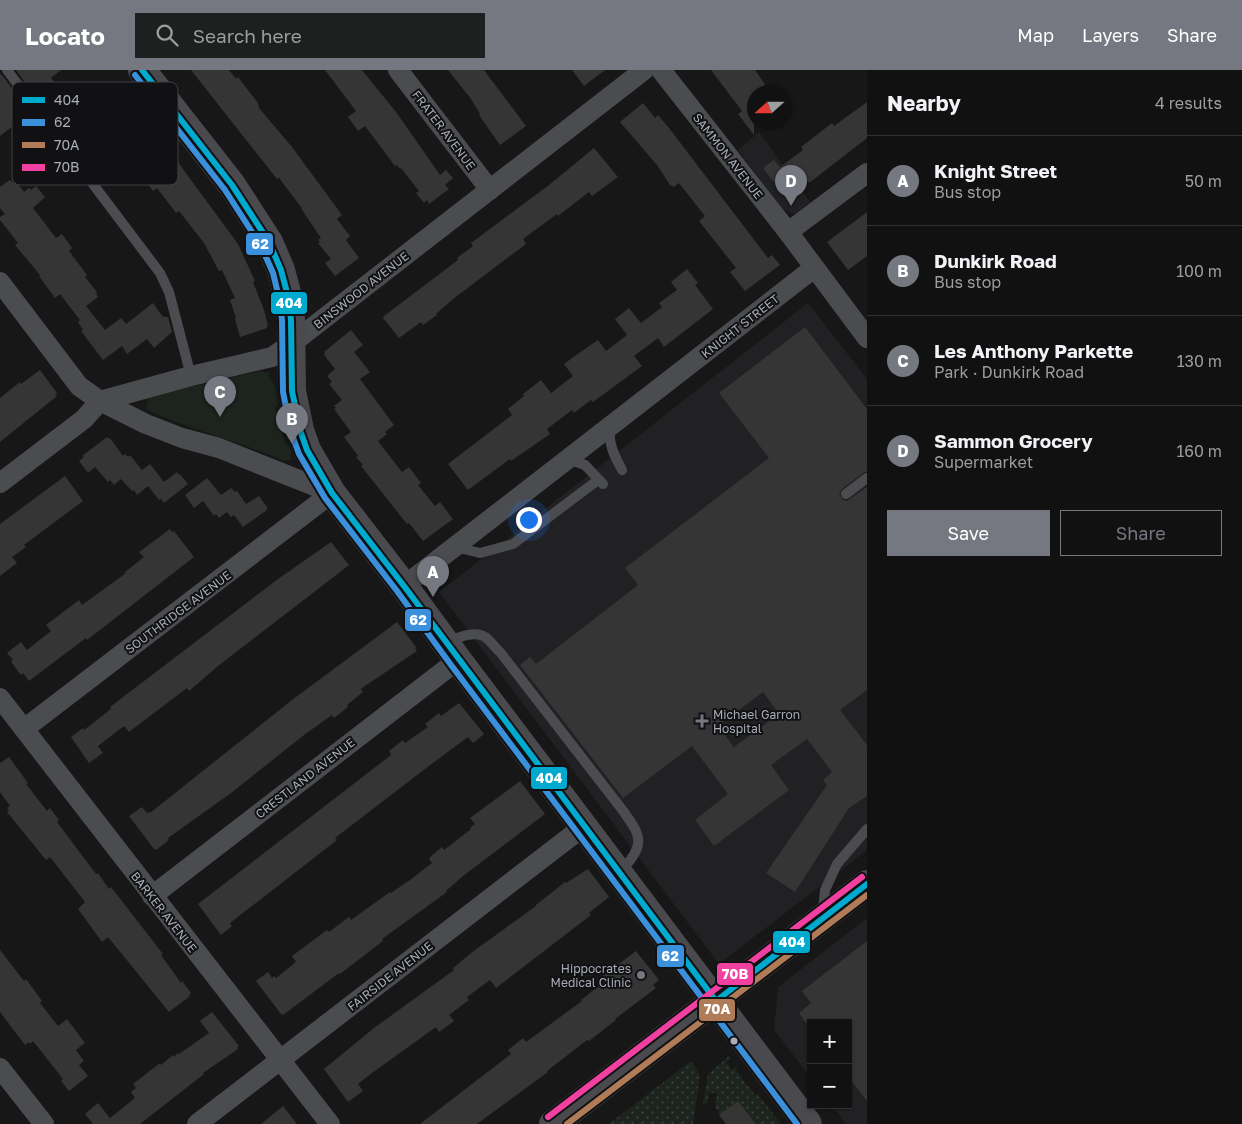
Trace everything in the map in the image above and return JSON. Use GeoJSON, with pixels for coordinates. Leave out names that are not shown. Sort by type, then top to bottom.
{"type":"FeatureCollection","features":[{"type":"Feature","properties":{"kind":"street"},"geometry":{"type":"LineString","coordinates":[[142,70],[151,82]]}},
{"type":"Feature","properties":{"kind":"street","name":"FRATER AVENUE"},"geometry":{"type":"LineString","coordinates":[[398,70],[490,190]]}},
{"type":"Feature","properties":{"kind":"street","name":"BINSWOOD AVENUE"},"geometry":{"type":"LineString","coordinates":[[100,401],[191,376],[272,357],[644,70]]}},
{"type":"Feature","properties":{"kind":"street","name":"SAMMON AVENUE"},"geometry":{"type":"LineString","coordinates":[[661,70],[788,232],[867,338]]}},
{"type":"Feature","properties":{"kind":"street"},"geometry":{"type":"LineString","coordinates":[[178,116],[232,185],[269,242],[281,270],[289,300],[292,391],[300,430],[307,450],[332,493],[808,1124]]}},
{"type":"Feature","properties":{"kind":"street"},"geometry":{"type":"LineString","coordinates":[[788,232],[867,173]]}},
{"type":"Feature","properties":{"kind":"street","name":"KNIGHT STREET"},"geometry":{"type":"LineString","coordinates":[[404,586],[814,268]]}},
{"type":"Feature","properties":{"kind":"street"},"geometry":{"type":"LineString","coordinates":[[0,282],[79,386],[100,401],[146,424],[182,438],[219,448],[332,493]]}},
{"type":"Feature","properties":{"kind":"street"},"geometry":{"type":"LineString","coordinates":[[0,483],[84,418],[100,401]]}},
{"type":"Feature","properties":{"kind":"street","name":"SOUTHRIDGE AVENUE"},"geometry":{"type":"LineString","coordinates":[[24,729],[332,493]]}},
{"type":"Feature","properties":{"kind":"street","name":"CRESTLAND AVENUE"},"geometry":{"type":"LineString","coordinates":[[152,896],[451,652]]}},
{"type":"Feature","properties":{"kind":"street","name":"BARKER AVENUE"},"geometry":{"type":"LineString","coordinates":[[0,698],[330,1124]]}},
{"type":"Feature","properties":{"kind":"street","name":"FAIRSIDE AVENUE"},"geometry":{"type":"LineString","coordinates":[[197,1124],[583,827]]}},
{"type":"Feature","properties":{"kind":"street"},"geometry":{"type":"LineString","coordinates":[[553,1124],[867,884]]}},
{"type":"Feature","properties":{"kind":"street"},"geometry":{"type":"LineString","coordinates":[[0,1068],[44,1124]]}},
{"type":"Feature","properties":{"kind":"lane"},"geometry":{"type":"LineString","coordinates":[[7,70],[16,82]]}},
{"type":"Feature","properties":{"kind":"lane"},"geometry":{"type":"LineString","coordinates":[[94,185],[160,272],[169,292],[191,376]]}},
{"type":"Feature","properties":{"kind":"lane"},"geometry":{"type":"LineString","coordinates":[[610,426],[609,435],[612,452],[622,470]]}},
{"type":"Feature","properties":{"kind":"lane"},"geometry":{"type":"LineString","coordinates":[[454,548],[480,553],[513,544],[598,484],[585,465],[568,459]]}},
{"type":"Feature","properties":{"kind":"lane"},"geometry":{"type":"LineString","coordinates":[[846,494],[867,478]]}},
{"type":"Feature","properties":{"kind":"lane"},"geometry":{"type":"LineString","coordinates":[[451,652],[459,637],[477,635],[485,637],[500,652],[624,812],[638,834],[638,845],[630,860],[619,874]]}},
{"type":"Feature","properties":{"kind":"lane"},"geometry":{"type":"LineString","coordinates":[[822,918],[825,890],[837,864],[867,829]]}},
{"type":"Feature","properties":{"kind":"shaded area"},"geometry":{"type":"Polygon","coordinates":[[[759,132],[810,202],[796,213],[791,213],[780,207],[738,150],[759,132]]]}},
{"type":"Feature","properties":{"kind":"shaded area","name":"Michael Garron Hospital"},"geometry":{"type":"Polygon","coordinates":[[[808,303],[867,379],[867,850],[719,964],[439,592],[808,303]]]}},
{"type":"Feature","properties":{"kind":"shaded area"},"geometry":{"type":"Polygon","coordinates":[[[260,371],[270,373],[268,376],[274,383],[278,407],[275,407],[286,445],[289,445],[291,460],[284,461],[168,419],[146,408],[148,399],[152,396],[260,371]]]}},
{"type":"Feature","properties":{"kind":"shaded area"},"geometry":{"type":"Polygon","coordinates":[[[867,918],[867,1124],[846,1124],[835,1109],[852,1109],[852,1019],[807,1019],[807,1073],[774,1030],[778,987],[867,918]]]}},
{"type":"Feature","properties":{"kind":"shaded area"},"geometry":{"type":"Polygon","coordinates":[[[729,1056],[731,1059],[726,1063],[732,1070],[737,1067],[736,1070],[755,1095],[758,1094],[781,1124],[756,1124],[738,1101],[720,1115],[715,1106],[717,1094],[709,1092],[707,1104],[703,1103],[708,1074],[729,1056]]]}},
{"type":"Feature","properties":{"kind":"shaded area"},"geometry":{"type":"Polygon","coordinates":[[[691,1061],[700,1075],[693,1124],[609,1124],[691,1061]]]}},
{"type":"Feature","properties":{"kind":"building"},"geometry":{"type":"Polygon","coordinates":[[[16,70],[61,70],[51,78],[54,82],[25,82],[16,70]]]}},
{"type":"Feature","properties":{"kind":"building"},"geometry":{"type":"Polygon","coordinates":[[[191,70],[229,70],[236,79],[238,77],[258,103],[259,108],[292,147],[342,215],[337,219],[350,236],[346,240],[359,258],[335,276],[325,263],[331,259],[318,243],[320,242],[318,240],[321,238],[301,207],[191,70]]]}},
{"type":"Feature","properties":{"kind":"building"},"geometry":{"type":"Polygon","coordinates":[[[325,70],[362,70],[396,112],[440,175],[446,170],[453,178],[445,185],[449,189],[429,204],[427,200],[424,203],[416,193],[419,191],[401,168],[397,165],[395,166],[365,126],[358,131],[348,117],[356,111],[325,70]]]}},
{"type":"Feature","properties":{"kind":"building"},"geometry":{"type":"Polygon","coordinates":[[[448,70],[484,70],[526,126],[500,145],[479,115],[471,99],[448,70]]]}},
{"type":"Feature","properties":{"kind":"building"},"geometry":{"type":"Polygon","coordinates":[[[572,70],[605,70],[584,86],[572,70]]]}},
{"type":"Feature","properties":{"kind":"building"},"geometry":{"type":"Polygon","coordinates":[[[711,70],[755,70],[765,85],[747,85],[747,126],[738,114],[742,111],[711,70]]]}},
{"type":"Feature","properties":{"kind":"building"},"geometry":{"type":"Polygon","coordinates":[[[0,75],[12,88],[12,127],[0,136],[0,75]]]}},
{"type":"Feature","properties":{"kind":"building"},"geometry":{"type":"Polygon","coordinates":[[[867,102],[867,138],[809,183],[807,180],[785,197],[763,168],[774,160],[780,167],[803,150],[801,147],[832,123],[834,126],[867,102]]]}},
{"type":"Feature","properties":{"kind":"building"},"geometry":{"type":"Polygon","coordinates":[[[643,103],[655,118],[658,115],[669,128],[768,258],[772,255],[780,265],[745,291],[730,272],[736,268],[699,221],[705,216],[679,183],[674,187],[670,185],[657,165],[620,122],[643,103]]]}},
{"type":"Feature","properties":{"kind":"building"},"geometry":{"type":"Polygon","coordinates":[[[594,148],[618,177],[592,196],[589,192],[558,216],[557,214],[523,239],[526,244],[453,299],[437,315],[423,325],[421,322],[399,338],[383,318],[384,316],[458,260],[457,258],[473,246],[471,243],[549,185],[594,148]]]}},
{"type":"Feature","properties":{"kind":"building"},"geometry":{"type":"Polygon","coordinates":[[[178,162],[238,244],[255,281],[253,282],[264,310],[267,328],[240,337],[230,300],[235,298],[222,270],[219,271],[204,243],[179,211],[176,213],[157,188],[153,191],[148,185],[178,185],[178,162]]]}},
{"type":"Feature","properties":{"kind":"building"},"geometry":{"type":"Polygon","coordinates":[[[10,180],[12,185],[19,185],[24,192],[36,186],[45,197],[33,208],[56,238],[62,234],[72,248],[69,251],[97,292],[98,297],[86,306],[105,330],[121,318],[126,324],[153,303],[163,317],[168,317],[172,332],[154,348],[147,339],[127,354],[122,346],[103,360],[81,331],[83,330],[78,322],[80,320],[60,294],[55,298],[40,275],[15,245],[18,243],[0,220],[0,217],[5,214],[0,208],[0,187],[10,180]]]}},
{"type":"Feature","properties":{"kind":"building"},"geometry":{"type":"Polygon","coordinates":[[[867,212],[867,256],[848,270],[827,242],[867,212]]]}},
{"type":"Feature","properties":{"kind":"building"},"geometry":{"type":"Polygon","coordinates":[[[687,269],[698,283],[695,285],[713,309],[664,347],[658,338],[634,356],[642,366],[593,402],[591,400],[574,413],[572,410],[547,429],[550,434],[511,461],[510,459],[468,490],[448,464],[512,415],[508,409],[541,380],[551,393],[573,376],[564,364],[598,340],[606,351],[627,335],[615,319],[629,308],[641,323],[662,307],[659,303],[677,290],[671,282],[687,269]]]}},
{"type":"Feature","properties":{"kind":"building","name":"Michael Garron Hospital"},"geometry":{"type":"Polygon","coordinates":[[[805,327],[867,409],[867,471],[842,489],[839,494],[843,500],[847,501],[867,487],[867,690],[840,710],[867,745],[867,796],[849,808],[795,892],[766,873],[827,785],[823,780],[832,772],[807,739],[771,765],[789,790],[714,846],[695,820],[728,794],[692,746],[623,798],[520,665],[530,657],[536,664],[638,585],[625,568],[769,458],[719,393],[805,327]],[[763,692],[718,726],[734,747],[779,714],[763,692]]]}},
{"type":"Feature","properties":{"kind":"building"},"geometry":{"type":"Polygon","coordinates":[[[351,330],[363,345],[354,352],[370,372],[360,379],[394,425],[378,441],[402,472],[409,467],[421,483],[418,485],[435,506],[440,502],[453,519],[423,541],[409,523],[407,524],[361,466],[363,465],[356,457],[358,456],[344,437],[351,432],[334,409],[336,408],[334,406],[342,400],[329,384],[332,382],[327,376],[335,369],[324,355],[324,352],[351,330]]]}},
{"type":"Feature","properties":{"kind":"building"},"geometry":{"type":"Polygon","coordinates":[[[40,370],[57,393],[55,395],[57,396],[0,442],[0,398],[20,382],[21,384],[40,370]]]}},
{"type":"Feature","properties":{"kind":"building"},"geometry":{"type":"Polygon","coordinates":[[[107,437],[110,438],[123,456],[125,454],[128,457],[130,455],[142,470],[150,464],[164,482],[177,472],[188,484],[164,503],[161,499],[159,500],[148,486],[137,495],[121,479],[114,485],[110,480],[108,482],[95,467],[88,473],[79,461],[84,457],[82,456],[107,437]]]}},
{"type":"Feature","properties":{"kind":"building"},"geometry":{"type":"Polygon","coordinates":[[[65,476],[83,501],[24,545],[26,547],[12,557],[17,563],[0,576],[0,524],[65,476]]]}},
{"type":"Feature","properties":{"kind":"building"},"geometry":{"type":"Polygon","coordinates":[[[207,478],[221,495],[231,488],[235,492],[237,491],[246,504],[259,496],[267,510],[243,527],[234,515],[231,517],[227,512],[219,518],[216,514],[214,516],[203,501],[194,508],[185,495],[207,478]]]}},
{"type":"Feature","properties":{"kind":"building"},"geometry":{"type":"Polygon","coordinates":[[[170,529],[172,532],[174,531],[194,557],[87,640],[86,638],[29,681],[23,673],[21,675],[7,653],[21,642],[27,650],[51,631],[46,625],[79,600],[82,605],[126,573],[144,557],[139,552],[170,529]]]}},
{"type":"Feature","properties":{"kind":"building"},"geometry":{"type":"Polygon","coordinates":[[[331,542],[349,565],[218,666],[189,691],[187,688],[129,732],[124,726],[98,746],[103,753],[89,763],[71,737],[83,728],[84,730],[111,709],[110,707],[278,579],[331,542]]]}},
{"type":"Feature","properties":{"kind":"building"},"geometry":{"type":"Polygon","coordinates":[[[397,622],[417,651],[362,688],[363,692],[334,718],[332,715],[304,735],[231,793],[168,838],[169,840],[156,850],[154,849],[129,816],[142,807],[147,813],[150,813],[292,700],[397,622]]]}},
{"type":"Feature","properties":{"kind":"building"},"geometry":{"type":"Polygon","coordinates":[[[459,703],[484,734],[473,743],[468,737],[425,769],[335,838],[337,840],[230,923],[232,926],[221,935],[198,904],[391,755],[389,751],[403,740],[405,743],[428,727],[425,724],[439,713],[441,716],[459,703]]]}},
{"type":"Feature","properties":{"kind":"building"},"geometry":{"type":"Polygon","coordinates":[[[9,757],[28,783],[26,784],[47,811],[50,808],[59,820],[57,822],[96,874],[98,873],[109,889],[111,887],[163,954],[161,955],[181,983],[182,981],[191,993],[190,996],[169,1012],[108,937],[102,942],[78,909],[85,902],[50,857],[46,860],[7,812],[9,810],[7,808],[10,806],[0,792],[0,763],[9,757]]]}},
{"type":"Feature","properties":{"kind":"building"},"geometry":{"type":"Polygon","coordinates":[[[520,781],[545,814],[463,876],[447,892],[382,939],[383,941],[340,974],[283,1015],[281,1014],[256,981],[268,972],[272,978],[274,976],[276,978],[296,962],[292,956],[327,930],[329,932],[349,917],[351,920],[410,880],[432,863],[429,859],[432,855],[442,847],[444,850],[471,829],[475,824],[470,818],[520,781]]]}},
{"type":"Feature","properties":{"kind":"building"},"geometry":{"type":"Polygon","coordinates":[[[588,869],[609,897],[589,913],[591,915],[496,988],[490,980],[467,997],[469,1000],[449,1015],[454,1021],[439,1032],[436,1027],[372,1073],[358,1084],[363,1091],[348,1102],[324,1069],[374,1028],[454,970],[453,968],[471,953],[536,906],[565,882],[588,869]]]}},
{"type":"Feature","properties":{"kind":"building"},"geometry":{"type":"Polygon","coordinates":[[[867,941],[867,1101],[852,1082],[852,1019],[807,1019],[806,1023],[799,1013],[811,1003],[802,991],[867,941]]]}},
{"type":"Feature","properties":{"kind":"building"},"geometry":{"type":"Polygon","coordinates":[[[0,950],[24,981],[26,979],[42,1001],[40,1003],[58,1026],[67,1019],[85,1043],[76,1050],[84,1061],[79,1065],[88,1076],[69,1091],[61,1081],[63,1079],[33,1041],[25,1045],[0,1012],[0,950]]]}},
{"type":"Feature","properties":{"kind":"building"},"geometry":{"type":"Polygon","coordinates":[[[636,951],[659,980],[653,985],[656,988],[589,1041],[587,1040],[548,1072],[477,1124],[420,1124],[511,1054],[508,1050],[523,1038],[526,1042],[582,1001],[603,983],[600,978],[636,951]]]}},
{"type":"Feature","properties":{"kind":"building"},"geometry":{"type":"Polygon","coordinates":[[[212,1012],[239,1046],[238,1049],[203,1073],[140,1124],[93,1124],[85,1114],[98,1103],[110,1118],[135,1098],[131,1092],[136,1088],[133,1084],[160,1063],[161,1065],[173,1055],[174,1057],[179,1054],[209,1033],[200,1021],[212,1012]]]}},
{"type":"Feature","properties":{"kind":"building"},"geometry":{"type":"Polygon","coordinates":[[[738,1101],[756,1124],[726,1124],[719,1115],[738,1101]]]}},
{"type":"Feature","properties":{"kind":"building"},"geometry":{"type":"Polygon","coordinates":[[[283,1106],[297,1124],[261,1124],[283,1106]]]}},
{"type":"Feature","properties":{"kind":"transit line","name":"404"},"geometry":{"type":"LineString","coordinates":[[142,70],[151,82]]}},
{"type":"Feature","properties":{"kind":"transit line","name":"62"},"geometry":{"type":"LineString","coordinates":[[135,75],[140,82]]}},
{"type":"Feature","properties":{"kind":"transit line","name":"404"},"geometry":{"type":"LineString","coordinates":[[178,116],[232,185],[269,242],[281,270],[289,300],[292,391],[300,430],[307,450],[332,493],[716,1001]]}},
{"type":"Feature","properties":{"kind":"transit line","name":"62"},"geometry":{"type":"LineString","coordinates":[[178,130],[225,190],[261,246],[273,273],[280,302],[283,392],[291,432],[299,454],[325,498],[797,1124]]}},
{"type":"Feature","properties":{"kind":"transit line","name":"70B"},"geometry":{"type":"LineString","coordinates":[[548,1117],[862,877]]}},
{"type":"Feature","properties":{"kind":"transit line","name":"404"},"geometry":{"type":"LineString","coordinates":[[716,1001],[867,884]]}},
{"type":"Feature","properties":{"kind":"transit line","name":"70A"},"geometry":{"type":"LineString","coordinates":[[567,1124],[867,895]]}},
{"type":"Feature","properties":{"kind":"place","name":"Sammon Grocery"},"geometry":{"type":"Point","coordinates":[791,206]}},
{"type":"Feature","properties":{"kind":"place","name":"Les Anthony Parkette"},"geometry":{"type":"Point","coordinates":[220,417]}},
{"type":"Feature","properties":{"kind":"place","name":"Dunkirk Road"},"geometry":{"type":"Point","coordinates":[292,444]}},
{"type":"Feature","properties":{"kind":"place","name":"Knight Street"},"geometry":{"type":"Point","coordinates":[433,597]}},
{"type":"Feature","properties":{"kind":"place","name":"Michael Garron Hospital"},"geometry":{"type":"Point","coordinates":[702,721]}},
{"type":"Feature","properties":{"kind":"place","name":"Hippocrates Medical Clinic"},"geometry":{"type":"Point","coordinates":[641,975]}}]}
